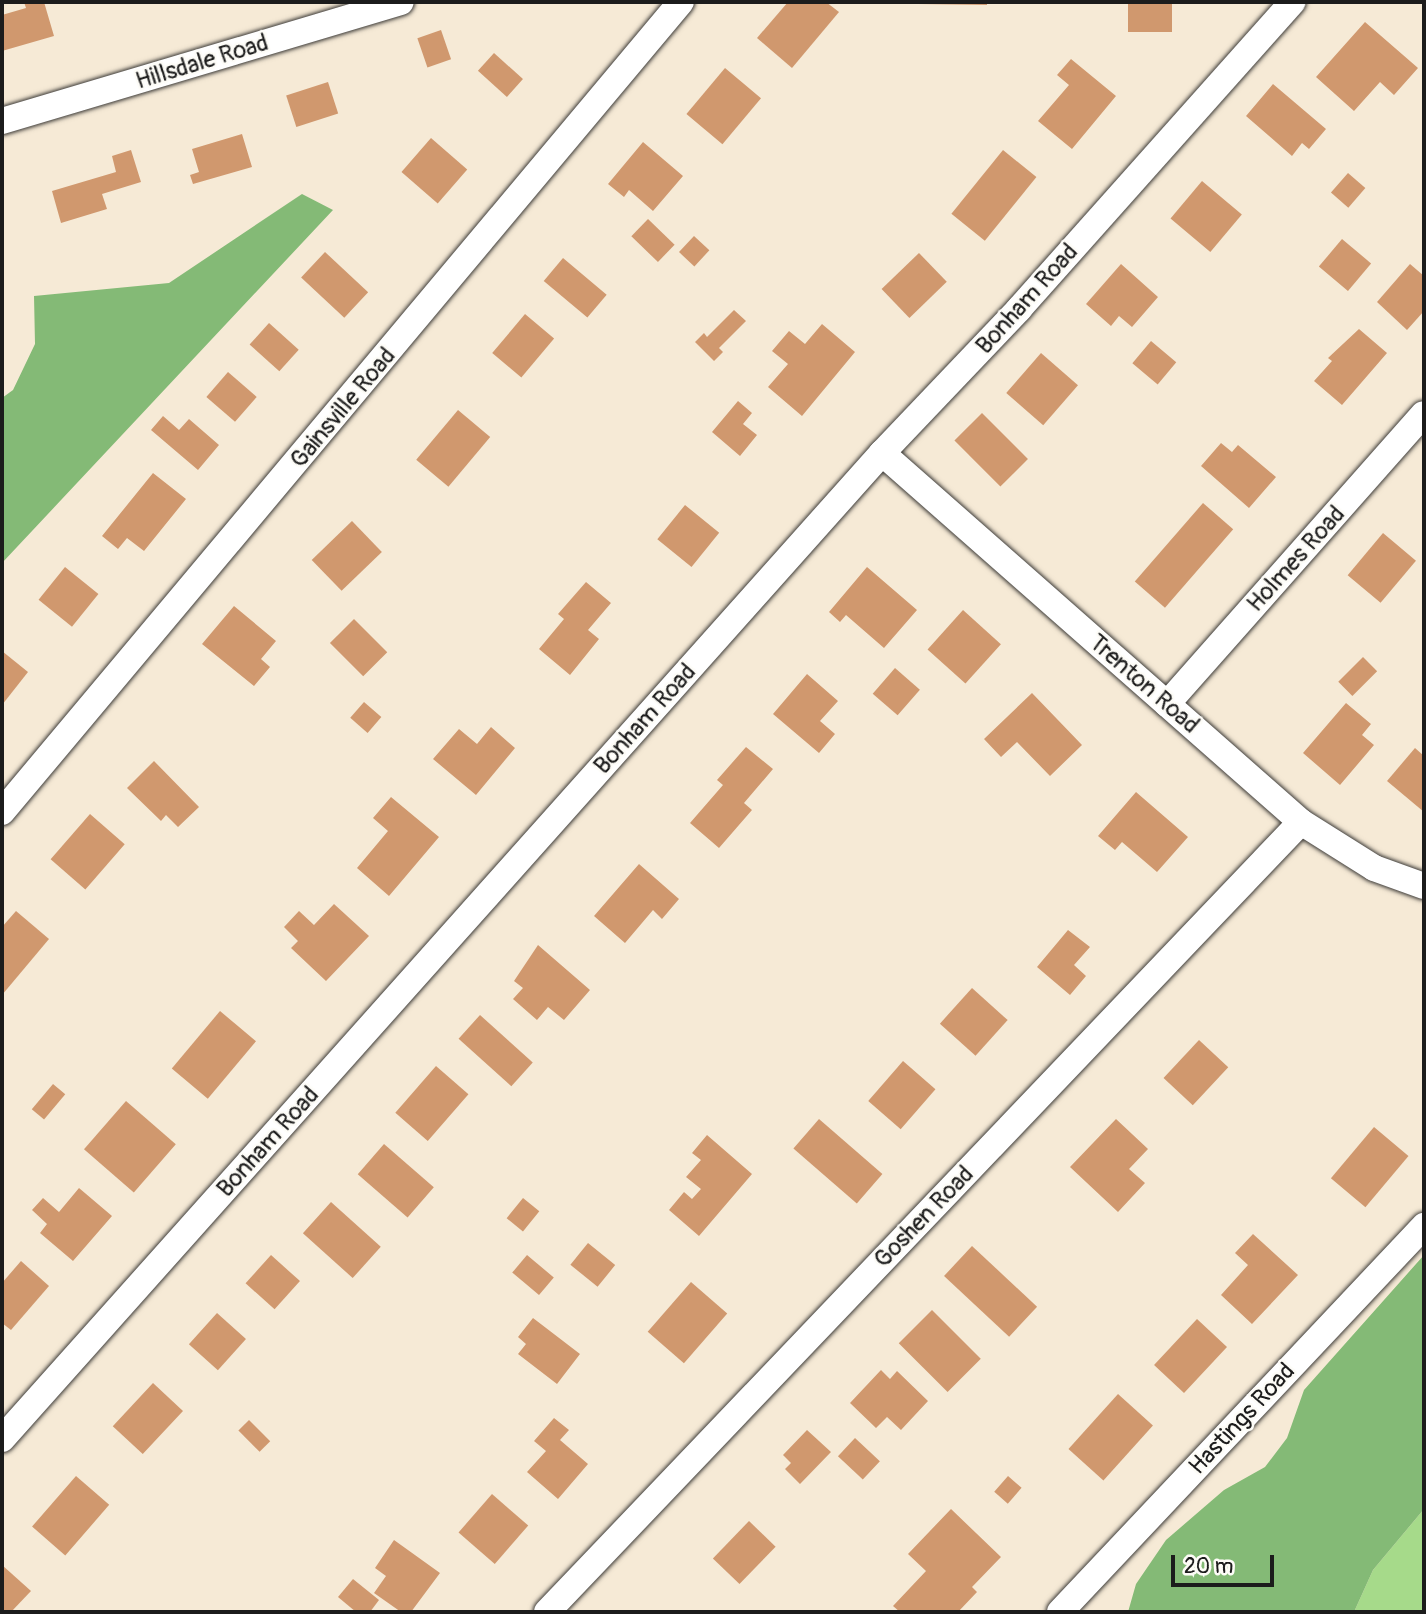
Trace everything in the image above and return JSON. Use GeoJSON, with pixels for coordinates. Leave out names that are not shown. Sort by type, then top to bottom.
{"type":"FeatureCollection","features":[{"type":"Feature","properties":{"kind":"street","name":"Hillsdale Road"},"geometry":{"type":"LineString","coordinates":[[2,121],[401,2]]}},
{"type":"Feature","properties":{"kind":"street","name":"Gainsville Road"},"geometry":{"type":"LineString","coordinates":[[2,812],[681,2]]}},
{"type":"Feature","properties":{"kind":"street","name":"Bonham Road"},"geometry":{"type":"LineString","coordinates":[[2,1439],[882,453],[1020,309],[1293,2]]}},
{"type":"Feature","properties":{"kind":"street","name":"Holmes Road"},"geometry":{"type":"LineString","coordinates":[[1167,704],[1424,414]]}},
{"type":"Feature","properties":{"kind":"street","name":"Trenton Road"},"geometry":{"type":"LineString","coordinates":[[882,453],[1301,822],[1374,869],[1424,886]]}},
{"type":"Feature","properties":{"kind":"street","name":"Goshen Road"},"geometry":{"type":"LineString","coordinates":[[547,1612],[1301,822]]}},
{"type":"Feature","properties":{"kind":"street","name":"Hastings Road"},"geometry":{"type":"LineString","coordinates":[[1060,1612],[1424,1226]]}},
{"type":"Feature","properties":{"kind":"green space"},"geometry":{"type":"Polygon","coordinates":[[[302,194],[333,210],[2,563],[2,398],[13,390],[35,344],[34,296],[169,283],[302,194]]]}},
{"type":"Feature","properties":{"kind":"green space"},"geometry":{"type":"Polygon","coordinates":[[[1424,1255],[1424,1509],[1373,1570],[1354,1612],[1128,1612],[1136,1584],[1166,1540],[1224,1490],[1265,1467],[1287,1438],[1304,1390],[1424,1255]]]}},
{"type":"Feature","properties":{"kind":"green space"},"geometry":{"type":"Polygon","coordinates":[[[1424,1509],[1424,1612],[1354,1612],[1373,1570],[1424,1509]]]}},
{"type":"Feature","properties":{"kind":"building"},"geometry":{"type":"Polygon","coordinates":[[[24,2],[44,2],[54,36],[2,51],[2,15],[26,8],[24,2]]]}},
{"type":"Feature","properties":{"kind":"building"},"geometry":{"type":"Polygon","coordinates":[[[788,2],[826,2],[839,12],[792,68],[757,38],[788,2]]]}},
{"type":"Feature","properties":{"kind":"building"},"geometry":{"type":"Polygon","coordinates":[[[987,2],[987,5],[918,4],[987,2]]]}},
{"type":"Feature","properties":{"kind":"building"},"geometry":{"type":"Polygon","coordinates":[[[1128,2],[1172,2],[1172,32],[1128,32],[1128,2]]]}},
{"type":"Feature","properties":{"kind":"building"},"geometry":{"type":"Polygon","coordinates":[[[1365,22],[1418,68],[1394,95],[1380,82],[1354,111],[1316,77],[1365,22]]]}},
{"type":"Feature","properties":{"kind":"building"},"geometry":{"type":"Polygon","coordinates":[[[441,30],[451,59],[427,67],[417,38],[441,30]]]}},
{"type":"Feature","properties":{"kind":"building"},"geometry":{"type":"Polygon","coordinates":[[[494,53],[523,79],[507,97],[478,71],[494,53]]]}},
{"type":"Feature","properties":{"kind":"building"},"geometry":{"type":"Polygon","coordinates":[[[1071,59],[1116,96],[1072,149],[1038,121],[1069,85],[1057,75],[1071,59]]]}},
{"type":"Feature","properties":{"kind":"building"},"geometry":{"type":"Polygon","coordinates":[[[725,68],[761,98],[722,144],[686,114],[725,68]]]}},
{"type":"Feature","properties":{"kind":"building"},"geometry":{"type":"Polygon","coordinates":[[[328,82],[338,113],[296,127],[286,96],[328,82]]]}},
{"type":"Feature","properties":{"kind":"building"},"geometry":{"type":"Polygon","coordinates":[[[1273,84],[1326,129],[1309,149],[1302,143],[1292,156],[1246,116],[1273,84]]]}},
{"type":"Feature","properties":{"kind":"building"},"geometry":{"type":"Polygon","coordinates":[[[242,134],[252,167],[193,184],[190,175],[199,172],[192,149],[242,134]]]}},
{"type":"Feature","properties":{"kind":"building"},"geometry":{"type":"Polygon","coordinates":[[[431,138],[467,169],[438,203],[401,172],[431,138]]]}},
{"type":"Feature","properties":{"kind":"building"},"geometry":{"type":"Polygon","coordinates":[[[643,142],[683,176],[653,211],[629,190],[624,197],[608,184],[643,142]]]}},
{"type":"Feature","properties":{"kind":"building"},"geometry":{"type":"Polygon","coordinates":[[[131,150],[141,182],[102,194],[107,209],[61,223],[52,191],[116,172],[112,156],[131,150]]]}},
{"type":"Feature","properties":{"kind":"building"},"geometry":{"type":"Polygon","coordinates":[[[1003,150],[1036,177],[985,241],[951,214],[1003,150]]]}},
{"type":"Feature","properties":{"kind":"building"},"geometry":{"type":"Polygon","coordinates":[[[1348,173],[1365,188],[1348,208],[1331,193],[1348,173]]]}},
{"type":"Feature","properties":{"kind":"building"},"geometry":{"type":"Polygon","coordinates":[[[1202,181],[1242,214],[1210,252],[1171,219],[1202,181]]]}},
{"type":"Feature","properties":{"kind":"building"},"geometry":{"type":"Polygon","coordinates":[[[648,219],[675,245],[658,262],[631,236],[648,219]]]}},
{"type":"Feature","properties":{"kind":"building"},"geometry":{"type":"Polygon","coordinates":[[[694,236],[709,250],[694,266],[679,252],[694,236]]]}},
{"type":"Feature","properties":{"kind":"building"},"geometry":{"type":"Polygon","coordinates":[[[1342,239],[1371,263],[1348,291],[1319,267],[1342,239]]]}},
{"type":"Feature","properties":{"kind":"building"},"geometry":{"type":"Polygon","coordinates":[[[325,252],[368,292],[344,318],[301,278],[325,252]]]}},
{"type":"Feature","properties":{"kind":"building"},"geometry":{"type":"Polygon","coordinates":[[[919,253],[947,282],[909,318],[882,289],[919,253]]]}},
{"type":"Feature","properties":{"kind":"building"},"geometry":{"type":"Polygon","coordinates":[[[563,258],[607,295],[587,318],[544,281],[563,258]]]}},
{"type":"Feature","properties":{"kind":"building"},"geometry":{"type":"Polygon","coordinates":[[[1121,264],[1158,297],[1132,327],[1119,316],[1111,326],[1086,304],[1121,264]]]}},
{"type":"Feature","properties":{"kind":"building"},"geometry":{"type":"Polygon","coordinates":[[[1410,264],[1424,276],[1424,311],[1407,330],[1377,302],[1410,264]]]}},
{"type":"Feature","properties":{"kind":"building"},"geometry":{"type":"Polygon","coordinates":[[[734,310],[746,321],[719,348],[723,352],[714,361],[695,342],[704,333],[707,337],[734,310]]]}},
{"type":"Feature","properties":{"kind":"building"},"geometry":{"type":"Polygon","coordinates":[[[525,314],[554,338],[521,377],[492,353],[525,314]]]}},
{"type":"Feature","properties":{"kind":"building"},"geometry":{"type":"Polygon","coordinates":[[[269,323],[299,350],[279,371],[250,345],[269,323]]]}},
{"type":"Feature","properties":{"kind":"building"},"geometry":{"type":"Polygon","coordinates":[[[822,324],[855,352],[802,416],[768,387],[788,364],[772,351],[789,331],[805,344],[822,324]]]}},
{"type":"Feature","properties":{"kind":"building"},"geometry":{"type":"Polygon","coordinates":[[[1359,329],[1387,353],[1342,405],[1314,381],[1332,361],[1328,358],[1359,329]]]}},
{"type":"Feature","properties":{"kind":"building"},"geometry":{"type":"Polygon","coordinates":[[[1151,341],[1176,362],[1158,384],[1132,363],[1151,341]]]}},
{"type":"Feature","properties":{"kind":"building"},"geometry":{"type":"Polygon","coordinates":[[[1041,353],[1078,385],[1043,425],[1006,393],[1041,353]]]}},
{"type":"Feature","properties":{"kind":"building"},"geometry":{"type":"Polygon","coordinates":[[[228,372],[257,397],[235,422],[206,397],[228,372]]]}},
{"type":"Feature","properties":{"kind":"building"},"geometry":{"type":"Polygon","coordinates":[[[738,401],[752,413],[743,424],[757,435],[740,456],[712,432],[738,401]]]}},
{"type":"Feature","properties":{"kind":"building"},"geometry":{"type":"Polygon","coordinates":[[[458,410],[490,437],[448,487],[416,460],[458,410]]]}},
{"type":"Feature","properties":{"kind":"building"},"geometry":{"type":"Polygon","coordinates":[[[982,413],[1028,459],[1000,487],[954,441],[982,413]]]}},
{"type":"Feature","properties":{"kind":"building"},"geometry":{"type":"Polygon","coordinates":[[[163,416],[179,430],[189,419],[219,445],[198,470],[151,430],[163,416]]]}},
{"type":"Feature","properties":{"kind":"building"},"geometry":{"type":"Polygon","coordinates":[[[1221,443],[1232,452],[1238,445],[1276,477],[1249,508],[1201,466],[1221,443]]]}},
{"type":"Feature","properties":{"kind":"building"},"geometry":{"type":"Polygon","coordinates":[[[153,473],[186,499],[144,551],[127,538],[118,549],[102,536],[153,473]]]}},
{"type":"Feature","properties":{"kind":"building"},"geometry":{"type":"Polygon","coordinates":[[[1203,503],[1233,529],[1165,608],[1135,581],[1203,503]]]}},
{"type":"Feature","properties":{"kind":"building"},"geometry":{"type":"Polygon","coordinates":[[[685,505],[719,533],[692,567],[657,539],[685,505]]]}},
{"type":"Feature","properties":{"kind":"building"},"geometry":{"type":"Polygon","coordinates":[[[352,521],[382,552],[342,591],[312,560],[352,521]]]}},
{"type":"Feature","properties":{"kind":"building"},"geometry":{"type":"Polygon","coordinates":[[[1383,533],[1416,561],[1381,603],[1348,575],[1383,533]]]}},
{"type":"Feature","properties":{"kind":"building"},"geometry":{"type":"Polygon","coordinates":[[[65,567],[98,594],[72,627],[39,600],[65,567]]]}},
{"type":"Feature","properties":{"kind":"building"},"geometry":{"type":"Polygon","coordinates":[[[867,567],[917,610],[884,648],[846,615],[840,622],[829,612],[867,567]]]}},
{"type":"Feature","properties":{"kind":"building"},"geometry":{"type":"Polygon","coordinates":[[[586,582],[611,603],[588,630],[599,639],[570,675],[539,649],[564,619],[558,614],[586,582]]]}},
{"type":"Feature","properties":{"kind":"building"},"geometry":{"type":"Polygon","coordinates":[[[234,606],[276,641],[261,659],[270,667],[254,686],[202,644],[234,606]]]}},
{"type":"Feature","properties":{"kind":"building"},"geometry":{"type":"Polygon","coordinates":[[[963,610],[1001,644],[965,684],[928,649],[963,610]]]}},
{"type":"Feature","properties":{"kind":"building"},"geometry":{"type":"Polygon","coordinates":[[[354,619],[387,652],[363,676],[330,643],[354,619]]]}},
{"type":"Feature","properties":{"kind":"building"},"geometry":{"type":"Polygon","coordinates":[[[2,651],[28,672],[2,705],[2,651]]]}},
{"type":"Feature","properties":{"kind":"building"},"geometry":{"type":"Polygon","coordinates":[[[1363,657],[1377,671],[1352,696],[1338,682],[1363,657]]]}},
{"type":"Feature","properties":{"kind":"building"},"geometry":{"type":"Polygon","coordinates":[[[895,668],[920,690],[898,715],[873,694],[895,668]]]}},
{"type":"Feature","properties":{"kind":"building"},"geometry":{"type":"Polygon","coordinates":[[[807,674],[838,701],[820,721],[835,734],[819,753],[773,714],[807,674]]]}},
{"type":"Feature","properties":{"kind":"building"},"geometry":{"type":"Polygon","coordinates":[[[1032,693],[1082,745],[1050,776],[1017,742],[1001,757],[984,739],[1032,693]]]}},
{"type":"Feature","properties":{"kind":"building"},"geometry":{"type":"Polygon","coordinates":[[[364,702],[381,717],[368,733],[350,718],[364,702]]]}},
{"type":"Feature","properties":{"kind":"building"},"geometry":{"type":"Polygon","coordinates":[[[1346,703],[1371,724],[1362,735],[1374,745],[1340,785],[1303,753],[1346,703]]]}},
{"type":"Feature","properties":{"kind":"building"},"geometry":{"type":"Polygon","coordinates":[[[491,727],[515,748],[476,795],[433,759],[459,729],[477,744],[491,727]]]}},
{"type":"Feature","properties":{"kind":"building"},"geometry":{"type":"Polygon","coordinates":[[[746,747],[773,769],[744,803],[752,810],[719,848],[690,823],[723,785],[717,780],[746,747]]]}},
{"type":"Feature","properties":{"kind":"building"},"geometry":{"type":"Polygon","coordinates":[[[1415,748],[1424,756],[1424,812],[1387,781],[1415,748]]]}},
{"type":"Feature","properties":{"kind":"building"},"geometry":{"type":"Polygon","coordinates":[[[154,761],[199,807],[178,827],[166,815],[161,821],[127,788],[154,761]]]}},
{"type":"Feature","properties":{"kind":"building"},"geometry":{"type":"Polygon","coordinates":[[[1136,792],[1188,837],[1157,872],[1122,842],[1115,850],[1098,836],[1136,792]]]}},
{"type":"Feature","properties":{"kind":"building"},"geometry":{"type":"Polygon","coordinates":[[[391,797],[439,837],[389,896],[357,868],[388,831],[373,818],[391,797]]]}},
{"type":"Feature","properties":{"kind":"building"},"geometry":{"type":"Polygon","coordinates":[[[90,814],[125,844],[85,889],[51,859],[90,814]]]}},
{"type":"Feature","properties":{"kind":"building"},"geometry":{"type":"Polygon","coordinates":[[[639,864],[679,899],[662,919],[653,910],[625,943],[594,916],[639,864]]]}},
{"type":"Feature","properties":{"kind":"building"},"geometry":{"type":"Polygon","coordinates":[[[334,904],[369,936],[326,981],[291,948],[298,941],[284,927],[299,911],[314,925],[334,904]]]}},
{"type":"Feature","properties":{"kind":"building"},"geometry":{"type":"Polygon","coordinates":[[[16,911],[49,939],[2,995],[2,927],[16,911]]]}},
{"type":"Feature","properties":{"kind":"building"},"geometry":{"type":"Polygon","coordinates":[[[1068,930],[1090,947],[1074,965],[1086,976],[1070,995],[1037,967],[1068,930]]]}},
{"type":"Feature","properties":{"kind":"building"},"geometry":{"type":"Polygon","coordinates":[[[538,945],[590,990],[564,1020],[548,1007],[537,1020],[513,999],[523,988],[514,981],[538,945]]]}},
{"type":"Feature","properties":{"kind":"building"},"geometry":{"type":"Polygon","coordinates":[[[972,988],[1008,1020],[976,1056],[940,1024],[972,988]]]}},
{"type":"Feature","properties":{"kind":"building"},"geometry":{"type":"Polygon","coordinates":[[[220,1011],[256,1041],[208,1099],[172,1068],[220,1011]]]}},
{"type":"Feature","properties":{"kind":"building"},"geometry":{"type":"Polygon","coordinates":[[[480,1015],[533,1063],[511,1086],[459,1039],[480,1015]]]}},
{"type":"Feature","properties":{"kind":"building"},"geometry":{"type":"Polygon","coordinates":[[[1199,1040],[1228,1067],[1193,1105],[1164,1078],[1199,1040]]]}},
{"type":"Feature","properties":{"kind":"building"},"geometry":{"type":"Polygon","coordinates":[[[903,1061],[935,1089],[901,1129],[868,1101],[903,1061]]]}},
{"type":"Feature","properties":{"kind":"building"},"geometry":{"type":"Polygon","coordinates":[[[436,1066],[468,1094],[428,1141],[395,1113],[436,1066]]]}},
{"type":"Feature","properties":{"kind":"building"},"geometry":{"type":"Polygon","coordinates":[[[53,1084],[65,1094],[44,1120],[32,1109],[53,1084]]]}},
{"type":"Feature","properties":{"kind":"building"},"geometry":{"type":"Polygon","coordinates":[[[126,1101],[176,1144],[134,1193],[84,1149],[126,1101]]]}},
{"type":"Feature","properties":{"kind":"building"},"geometry":{"type":"Polygon","coordinates":[[[819,1119],[882,1174],[857,1204],[793,1148],[819,1119]]]}},
{"type":"Feature","properties":{"kind":"building"},"geometry":{"type":"Polygon","coordinates":[[[1116,1119],[1148,1149],[1129,1169],[1145,1183],[1118,1212],[1070,1167],[1116,1119]]]}},
{"type":"Feature","properties":{"kind":"building"},"geometry":{"type":"Polygon","coordinates":[[[1374,1127],[1408,1156],[1365,1207],[1331,1178],[1374,1127]]]}},
{"type":"Feature","properties":{"kind":"building"},"geometry":{"type":"Polygon","coordinates":[[[707,1135],[752,1174],[699,1236],[669,1210],[684,1192],[692,1199],[701,1189],[686,1177],[701,1160],[692,1153],[707,1135]]]}},
{"type":"Feature","properties":{"kind":"building"},"geometry":{"type":"Polygon","coordinates":[[[384,1144],[434,1187],[408,1217],[358,1174],[384,1144]]]}},
{"type":"Feature","properties":{"kind":"building"},"geometry":{"type":"Polygon","coordinates":[[[79,1188],[112,1216],[73,1261],[40,1233],[47,1224],[32,1210],[43,1198],[59,1212],[79,1188]]]}},
{"type":"Feature","properties":{"kind":"building"},"geometry":{"type":"Polygon","coordinates":[[[523,1198],[539,1211],[523,1231],[507,1218],[523,1198]]]}},
{"type":"Feature","properties":{"kind":"building"},"geometry":{"type":"Polygon","coordinates":[[[331,1202],[381,1247],[353,1278],[303,1233],[331,1202]]]}},
{"type":"Feature","properties":{"kind":"building"},"geometry":{"type":"Polygon","coordinates":[[[1253,1234],[1298,1275],[1252,1324],[1221,1295],[1248,1265],[1235,1253],[1253,1234]]]}},
{"type":"Feature","properties":{"kind":"building"},"geometry":{"type":"Polygon","coordinates":[[[588,1243],[615,1265],[598,1287],[570,1265],[588,1243]]]}},
{"type":"Feature","properties":{"kind":"building"},"geometry":{"type":"Polygon","coordinates":[[[972,1246],[1037,1307],[1009,1337],[944,1276],[972,1246]]]}},
{"type":"Feature","properties":{"kind":"building"},"geometry":{"type":"Polygon","coordinates":[[[271,1255],[300,1281],[275,1309],[246,1283],[271,1255]]]}},
{"type":"Feature","properties":{"kind":"building"},"geometry":{"type":"Polygon","coordinates":[[[527,1255],[554,1277],[539,1295],[512,1273],[527,1255]]]}},
{"type":"Feature","properties":{"kind":"building"},"geometry":{"type":"Polygon","coordinates":[[[21,1261],[49,1286],[11,1330],[2,1323],[2,1283],[21,1261]]]}},
{"type":"Feature","properties":{"kind":"building"},"geometry":{"type":"Polygon","coordinates":[[[691,1282],[727,1313],[684,1363],[648,1332],[691,1282]]]}},
{"type":"Feature","properties":{"kind":"building"},"geometry":{"type":"Polygon","coordinates":[[[932,1310],[981,1359],[948,1392],[899,1343],[932,1310]]]}},
{"type":"Feature","properties":{"kind":"building"},"geometry":{"type":"Polygon","coordinates":[[[217,1313],[246,1339],[218,1370],[189,1344],[217,1313]]]}},
{"type":"Feature","properties":{"kind":"building"},"geometry":{"type":"Polygon","coordinates":[[[533,1318],[580,1354],[557,1384],[518,1354],[526,1344],[518,1337],[533,1318]]]}},
{"type":"Feature","properties":{"kind":"building"},"geometry":{"type":"Polygon","coordinates":[[[1197,1319],[1227,1347],[1184,1393],[1154,1365],[1197,1319]]]}},
{"type":"Feature","properties":{"kind":"building"},"geometry":{"type":"Polygon","coordinates":[[[881,1370],[890,1379],[897,1371],[928,1401],[901,1430],[887,1417],[876,1428],[850,1403],[881,1370]]]}},
{"type":"Feature","properties":{"kind":"building"},"geometry":{"type":"Polygon","coordinates":[[[153,1383],[183,1411],[143,1454],[113,1426],[153,1383]]]}},
{"type":"Feature","properties":{"kind":"building"},"geometry":{"type":"Polygon","coordinates":[[[1118,1394],[1153,1425],[1103,1480],[1068,1449],[1118,1394]]]}},
{"type":"Feature","properties":{"kind":"building"},"geometry":{"type":"Polygon","coordinates":[[[554,1418],[569,1430],[560,1440],[588,1464],[558,1499],[527,1472],[546,1451],[534,1441],[554,1418]]]}},
{"type":"Feature","properties":{"kind":"building"},"geometry":{"type":"Polygon","coordinates":[[[249,1420],[270,1441],[260,1452],[238,1431],[249,1420]]]}},
{"type":"Feature","properties":{"kind":"building"},"geometry":{"type":"Polygon","coordinates":[[[807,1430],[831,1452],[800,1484],[785,1469],[791,1463],[783,1455],[807,1430]]]}},
{"type":"Feature","properties":{"kind":"building"},"geometry":{"type":"Polygon","coordinates":[[[855,1438],[880,1461],[863,1479],[838,1456],[855,1438]]]}},
{"type":"Feature","properties":{"kind":"building"},"geometry":{"type":"Polygon","coordinates":[[[76,1476],[109,1505],[65,1555],[32,1527],[76,1476]]]}},
{"type":"Feature","properties":{"kind":"building"},"geometry":{"type":"Polygon","coordinates":[[[1008,1476],[1022,1488],[1008,1504],[994,1492],[1008,1476]]]}},
{"type":"Feature","properties":{"kind":"building"},"geometry":{"type":"Polygon","coordinates":[[[492,1494],[528,1525],[495,1564],[459,1532],[492,1494]]]}},
{"type":"Feature","properties":{"kind":"building"},"geometry":{"type":"Polygon","coordinates":[[[951,1509],[1001,1557],[972,1587],[977,1592],[958,1612],[900,1612],[893,1606],[926,1571],[908,1554],[951,1509]]]}},
{"type":"Feature","properties":{"kind":"building"},"geometry":{"type":"Polygon","coordinates":[[[749,1521],[776,1547],[739,1584],[713,1558],[749,1521]]]}},
{"type":"Feature","properties":{"kind":"building"},"geometry":{"type":"Polygon","coordinates":[[[394,1540],[440,1573],[411,1612],[401,1612],[374,1593],[386,1576],[375,1568],[394,1540]]]}},
{"type":"Feature","properties":{"kind":"building"},"geometry":{"type":"Polygon","coordinates":[[[2,1565],[31,1591],[11,1612],[2,1612],[2,1565]]]}},
{"type":"Feature","properties":{"kind":"building"},"geometry":{"type":"Polygon","coordinates":[[[353,1579],[379,1600],[370,1612],[356,1612],[338,1597],[353,1579]]]}}]}
